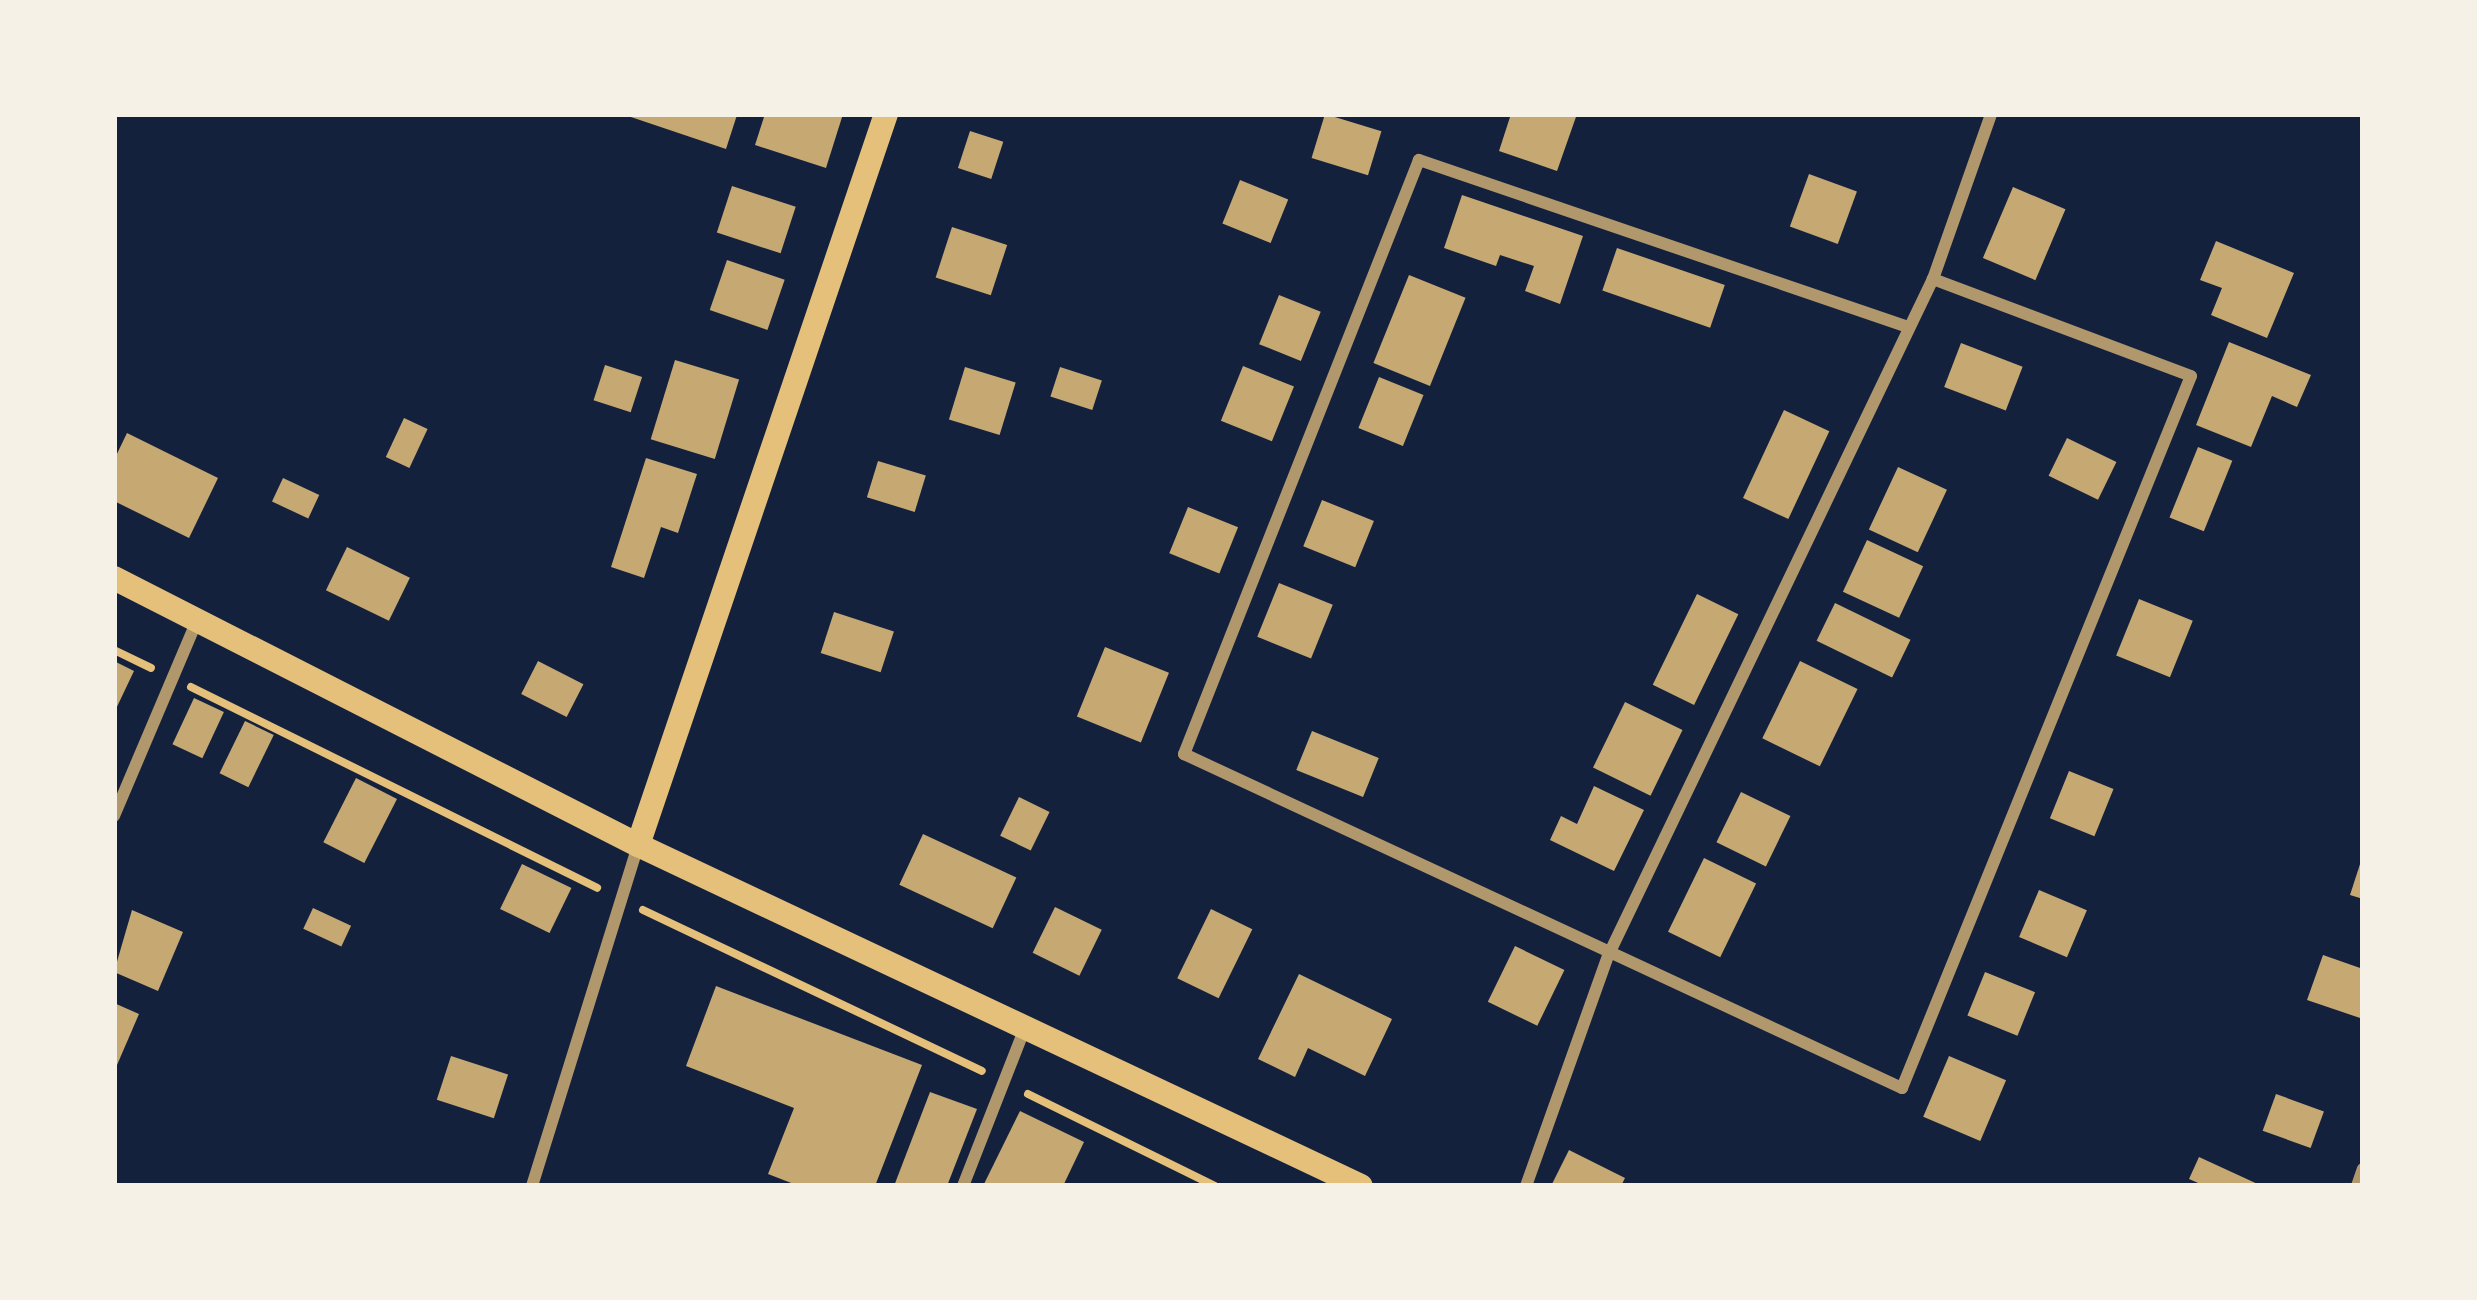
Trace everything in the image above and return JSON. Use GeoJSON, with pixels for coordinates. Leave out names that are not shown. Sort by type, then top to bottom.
{"type":"FeatureCollection","features":[{"type":"Feature","properties":{"kind":"main road"},"geometry":{"type":"LineString","coordinates":[[638,845],[886,114]]}},
{"type":"Feature","properties":{"kind":"main road"},"geometry":{"type":"LineString","coordinates":[[114,578],[638,845],[1026,1023],[1361,1186]]}},
{"type":"Feature","properties":{"kind":"street"},"geometry":{"type":"LineString","coordinates":[[1526,1186],[1608,956],[1933,279],[1991,114]]}},
{"type":"Feature","properties":{"kind":"street"},"geometry":{"type":"LineString","coordinates":[[1908,327],[1419,160],[1184,754],[1608,956],[1902,1088],[2192,376],[1933,279]]}},
{"type":"Feature","properties":{"kind":"street"},"geometry":{"type":"LineString","coordinates":[[114,815],[199,618]]}},
{"type":"Feature","properties":{"kind":"street"},"geometry":{"type":"LineString","coordinates":[[532,1186],[638,845]]}},
{"type":"Feature","properties":{"kind":"street"},"geometry":{"type":"LineString","coordinates":[[963,1186],[1026,1023]]}},
{"type":"Feature","properties":{"kind":"street"},"geometry":{"type":"LineString","coordinates":[[2356,1186],[2363,1169]]}},
{"type":"Feature","properties":{"kind":"path"},"geometry":{"type":"LineString","coordinates":[[114,650],[1215,1186]]}},
{"type":"Feature","properties":{"kind":"building"},"geometry":{"type":"Polygon","coordinates":[[[622,114],[734,114],[737,115],[726,149],[622,114]]]}},
{"type":"Feature","properties":{"kind":"building"},"geometry":{"type":"Polygon","coordinates":[[[765,114],[843,114],[826,168],[755,145],[765,114]]]}},
{"type":"Feature","properties":{"kind":"building"},"geometry":{"type":"Polygon","coordinates":[[[1325,114],[1381,131],[1368,175],[1312,158],[1325,114]]]}},
{"type":"Feature","properties":{"kind":"building"},"geometry":{"type":"Polygon","coordinates":[[[1511,114],[1577,114],[1557,171],[1499,151],[1511,114]]]}},
{"type":"Feature","properties":{"kind":"building"},"geometry":{"type":"Polygon","coordinates":[[[970,131],[1003,142],[991,179],[958,168],[970,131]]]}},
{"type":"Feature","properties":{"kind":"building"},"geometry":{"type":"Polygon","coordinates":[[[1809,174],[1857,191],[1838,244],[1790,227],[1809,174]]]}},
{"type":"Feature","properties":{"kind":"building"},"geometry":{"type":"Polygon","coordinates":[[[1240,180],[1288,199],[1271,243],[1222,224],[1240,180]]]}},
{"type":"Feature","properties":{"kind":"building"},"geometry":{"type":"Polygon","coordinates":[[[732,186],[796,207],[781,253],[717,233],[732,186]]]}},
{"type":"Feature","properties":{"kind":"building"},"geometry":{"type":"Polygon","coordinates":[[[2013,187],[2065,209],[2035,280],[1983,258],[2013,187]]]}},
{"type":"Feature","properties":{"kind":"building"},"geometry":{"type":"Polygon","coordinates":[[[1462,195],[1583,236],[1560,304],[1525,291],[1534,266],[1500,255],[1496,266],[1444,248],[1462,195]]]}},
{"type":"Feature","properties":{"kind":"building"},"geometry":{"type":"Polygon","coordinates":[[[952,227],[1007,245],[991,295],[936,277],[952,227]]]}},
{"type":"Feature","properties":{"kind":"building"},"geometry":{"type":"Polygon","coordinates":[[[2216,241],[2294,273],[2267,338],[2211,315],[2222,288],[2200,280],[2216,241]]]}},
{"type":"Feature","properties":{"kind":"building"},"geometry":{"type":"Polygon","coordinates":[[[1617,248],[1725,285],[1710,328],[1602,291],[1617,248]]]}},
{"type":"Feature","properties":{"kind":"building"},"geometry":{"type":"Polygon","coordinates":[[[727,260],[785,280],[767,330],[710,310],[727,260]]]}},
{"type":"Feature","properties":{"kind":"building"},"geometry":{"type":"Polygon","coordinates":[[[1409,275],[1466,298],[1430,386],[1373,363],[1409,275]]]}},
{"type":"Feature","properties":{"kind":"building"},"geometry":{"type":"Polygon","coordinates":[[[1279,295],[1321,312],[1301,361],[1259,344],[1279,295]]]}},
{"type":"Feature","properties":{"kind":"building"},"geometry":{"type":"Polygon","coordinates":[[[2229,342],[2311,375],[2297,407],[2272,396],[2251,447],[2196,425],[2229,342]]]}},
{"type":"Feature","properties":{"kind":"building"},"geometry":{"type":"Polygon","coordinates":[[[1961,343],[2023,367],[2006,411],[1944,387],[1961,343]]]}},
{"type":"Feature","properties":{"kind":"building"},"geometry":{"type":"Polygon","coordinates":[[[675,360],[739,380],[715,459],[651,439],[675,360]]]}},
{"type":"Feature","properties":{"kind":"building"},"geometry":{"type":"Polygon","coordinates":[[[605,365],[642,377],[631,412],[594,400],[605,365]]]}},
{"type":"Feature","properties":{"kind":"building"},"geometry":{"type":"Polygon","coordinates":[[[1243,366],[1294,387],[1272,441],[1221,421],[1243,366]]]}},
{"type":"Feature","properties":{"kind":"building"},"geometry":{"type":"Polygon","coordinates":[[[965,367],[1016,382],[1000,435],[949,420],[965,367]]]}},
{"type":"Feature","properties":{"kind":"building"},"geometry":{"type":"Polygon","coordinates":[[[1060,367],[1102,381],[1092,410],[1050,396],[1060,367]]]}},
{"type":"Feature","properties":{"kind":"building"},"geometry":{"type":"Polygon","coordinates":[[[1379,377],[1424,395],[1403,446],[1358,428],[1379,377]]]}},
{"type":"Feature","properties":{"kind":"building"},"geometry":{"type":"Polygon","coordinates":[[[1784,410],[1829,431],[1788,519],[1743,498],[1784,410]]]}},
{"type":"Feature","properties":{"kind":"building"},"geometry":{"type":"Polygon","coordinates":[[[404,418],[428,429],[409,468],[386,457],[404,418]]]}},
{"type":"Feature","properties":{"kind":"building"},"geometry":{"type":"Polygon","coordinates":[[[127,433],[218,478],[189,538],[114,501],[114,460],[127,433]]]}},
{"type":"Feature","properties":{"kind":"building"},"geometry":{"type":"Polygon","coordinates":[[[2067,438],[2116,462],[2098,500],[2049,476],[2067,438]]]}},
{"type":"Feature","properties":{"kind":"building"},"geometry":{"type":"Polygon","coordinates":[[[2198,447],[2232,461],[2204,531],[2170,517],[2198,447]]]}},
{"type":"Feature","properties":{"kind":"building"},"geometry":{"type":"Polygon","coordinates":[[[646,458],[697,474],[678,533],[661,527],[644,578],[611,567],[646,458]]]}},
{"type":"Feature","properties":{"kind":"building"},"geometry":{"type":"Polygon","coordinates":[[[878,461],[926,476],[915,512],[867,497],[878,461]]]}},
{"type":"Feature","properties":{"kind":"building"},"geometry":{"type":"Polygon","coordinates":[[[1898,467],[1947,490],[1918,552],[1869,530],[1898,467]]]}},
{"type":"Feature","properties":{"kind":"building"},"geometry":{"type":"Polygon","coordinates":[[[283,478],[319,495],[308,518],[272,502],[283,478]]]}},
{"type":"Feature","properties":{"kind":"building"},"geometry":{"type":"Polygon","coordinates":[[[1322,500],[1374,521],[1355,567],[1303,546],[1322,500]]]}},
{"type":"Feature","properties":{"kind":"building"},"geometry":{"type":"Polygon","coordinates":[[[1188,507],[1238,527],[1219,574],[1169,553],[1188,507]]]}},
{"type":"Feature","properties":{"kind":"building"},"geometry":{"type":"Polygon","coordinates":[[[1867,540],[1923,566],[1899,618],[1843,592],[1867,540]]]}},
{"type":"Feature","properties":{"kind":"building"},"geometry":{"type":"Polygon","coordinates":[[[347,547],[410,578],[389,621],[326,590],[347,547]]]}},
{"type":"Feature","properties":{"kind":"building"},"geometry":{"type":"Polygon","coordinates":[[[1279,583],[1333,605],[1311,659],[1257,637],[1279,583]]]}},
{"type":"Feature","properties":{"kind":"building"},"geometry":{"type":"Polygon","coordinates":[[[1697,594],[1738,614],[1694,705],[1653,685],[1697,594]]]}},
{"type":"Feature","properties":{"kind":"building"},"geometry":{"type":"Polygon","coordinates":[[[2139,599],[2193,621],[2170,677],[2116,656],[2139,599]]]}},
{"type":"Feature","properties":{"kind":"building"},"geometry":{"type":"Polygon","coordinates":[[[1835,603],[1910,640],[1892,678],[1817,641],[1835,603]]]}},
{"type":"Feature","properties":{"kind":"building"},"geometry":{"type":"Polygon","coordinates":[[[834,612],[894,631],[881,672],[821,653],[834,612]]]}},
{"type":"Feature","properties":{"kind":"building"},"geometry":{"type":"Polygon","coordinates":[[[1105,647],[1169,673],[1141,742],[1077,717],[1105,647]]]}},
{"type":"Feature","properties":{"kind":"building"},"geometry":{"type":"Polygon","coordinates":[[[114,661],[134,671],[114,713],[114,661]]]}},
{"type":"Feature","properties":{"kind":"building"},"geometry":{"type":"Polygon","coordinates":[[[538,661],[583,684],[567,717],[521,694],[538,661]]]}},
{"type":"Feature","properties":{"kind":"building"},"geometry":{"type":"Polygon","coordinates":[[[1800,661],[1858,689],[1820,766],[1762,738],[1800,661]]]}},
{"type":"Feature","properties":{"kind":"building"},"geometry":{"type":"Polygon","coordinates":[[[194,698],[224,712],[202,758],[172,744],[194,698]]]}},
{"type":"Feature","properties":{"kind":"building"},"geometry":{"type":"Polygon","coordinates":[[[1625,702],[1683,730],[1651,796],[1593,768],[1625,702]]]}},
{"type":"Feature","properties":{"kind":"building"},"geometry":{"type":"Polygon","coordinates":[[[245,721],[274,735],[248,787],[220,773],[245,721]]]}},
{"type":"Feature","properties":{"kind":"building"},"geometry":{"type":"Polygon","coordinates":[[[1312,731],[1379,758],[1363,797],[1296,770],[1312,731]]]}},
{"type":"Feature","properties":{"kind":"building"},"geometry":{"type":"Polygon","coordinates":[[[2069,771],[2114,789],[2094,836],[2050,818],[2069,771]]]}},
{"type":"Feature","properties":{"kind":"building"},"geometry":{"type":"Polygon","coordinates":[[[356,778],[397,799],[364,863],[323,842],[356,778]]]}},
{"type":"Feature","properties":{"kind":"building"},"geometry":{"type":"Polygon","coordinates":[[[1594,786],[1644,810],[1614,871],[1550,840],[1561,816],[1577,824],[1594,786]]]}},
{"type":"Feature","properties":{"kind":"building"},"geometry":{"type":"Polygon","coordinates":[[[1741,792],[1790,816],[1766,866],[1716,842],[1741,792]]]}},
{"type":"Feature","properties":{"kind":"building"},"geometry":{"type":"Polygon","coordinates":[[[1019,797],[1050,812],[1031,851],[1000,836],[1019,797]]]}},
{"type":"Feature","properties":{"kind":"building"},"geometry":{"type":"Polygon","coordinates":[[[923,834],[1016,878],[993,928],[899,885],[923,834]]]}},
{"type":"Feature","properties":{"kind":"building"},"geometry":{"type":"Polygon","coordinates":[[[1704,858],[1756,883],[1720,957],[1668,932],[1704,858]]]}},
{"type":"Feature","properties":{"kind":"building"},"geometry":{"type":"Polygon","coordinates":[[[2363,858],[2363,899],[2350,895],[2363,858]]]}},
{"type":"Feature","properties":{"kind":"building"},"geometry":{"type":"Polygon","coordinates":[[[522,864],[571,888],[550,933],[500,909],[522,864]]]}},
{"type":"Feature","properties":{"kind":"building"},"geometry":{"type":"Polygon","coordinates":[[[2039,890],[2087,910],[2067,957],[2019,937],[2039,890]]]}},
{"type":"Feature","properties":{"kind":"building"},"geometry":{"type":"Polygon","coordinates":[[[1055,907],[1102,930],[1079,976],[1033,953],[1055,907]]]}},
{"type":"Feature","properties":{"kind":"building"},"geometry":{"type":"Polygon","coordinates":[[[313,908],[351,926],[341,947],[303,929],[313,908]]]}},
{"type":"Feature","properties":{"kind":"building"},"geometry":{"type":"Polygon","coordinates":[[[1211,909],[1252,929],[1219,998],[1177,978],[1211,909]]]}},
{"type":"Feature","properties":{"kind":"building"},"geometry":{"type":"Polygon","coordinates":[[[132,910],[183,932],[158,991],[114,972],[132,910]]]}},
{"type":"Feature","properties":{"kind":"building"},"geometry":{"type":"Polygon","coordinates":[[[1515,946],[1564,970],[1537,1026],[1488,1002],[1515,946]]]}},
{"type":"Feature","properties":{"kind":"building"},"geometry":{"type":"Polygon","coordinates":[[[2323,955],[2363,969],[2363,1019],[2307,1000],[2323,955]]]}},
{"type":"Feature","properties":{"kind":"building"},"geometry":{"type":"Polygon","coordinates":[[[1985,972],[2035,992],[2017,1036],[1967,1016],[1985,972]]]}},
{"type":"Feature","properties":{"kind":"building"},"geometry":{"type":"Polygon","coordinates":[[[1299,974],[1392,1019],[1365,1076],[1308,1048],[1295,1077],[1258,1059],[1299,974]]]}},
{"type":"Feature","properties":{"kind":"building"},"geometry":{"type":"Polygon","coordinates":[[[716,986],[922,1065],[875,1186],[799,1186],[768,1174],[794,1108],[686,1066],[716,986]]]}},
{"type":"Feature","properties":{"kind":"building"},"geometry":{"type":"Polygon","coordinates":[[[114,1003],[139,1014],[114,1072],[114,1003]]]}},
{"type":"Feature","properties":{"kind":"building"},"geometry":{"type":"Polygon","coordinates":[[[451,1056],[508,1075],[494,1118],[437,1100],[451,1056]]]}},
{"type":"Feature","properties":{"kind":"building"},"geometry":{"type":"Polygon","coordinates":[[[1949,1056],[2006,1080],[1980,1141],[1923,1117],[1949,1056]]]}},
{"type":"Feature","properties":{"kind":"building"},"geometry":{"type":"Polygon","coordinates":[[[930,1092],[977,1109],[947,1186],[894,1186],[930,1092]]]}},
{"type":"Feature","properties":{"kind":"building"},"geometry":{"type":"Polygon","coordinates":[[[2276,1094],[2324,1111],[2311,1148],[2263,1131],[2276,1094]]]}},
{"type":"Feature","properties":{"kind":"building"},"geometry":{"type":"Polygon","coordinates":[[[1020,1111],[1084,1142],[1063,1186],[983,1186],[1020,1111]]]}},
{"type":"Feature","properties":{"kind":"building"},"geometry":{"type":"Polygon","coordinates":[[[1569,1150],[1625,1178],[1621,1186],[1551,1186],[1569,1150]]]}},
{"type":"Feature","properties":{"kind":"building"},"geometry":{"type":"Polygon","coordinates":[[[2199,1157],[2262,1186],[2205,1186],[2189,1179],[2199,1157]]]}}]}
